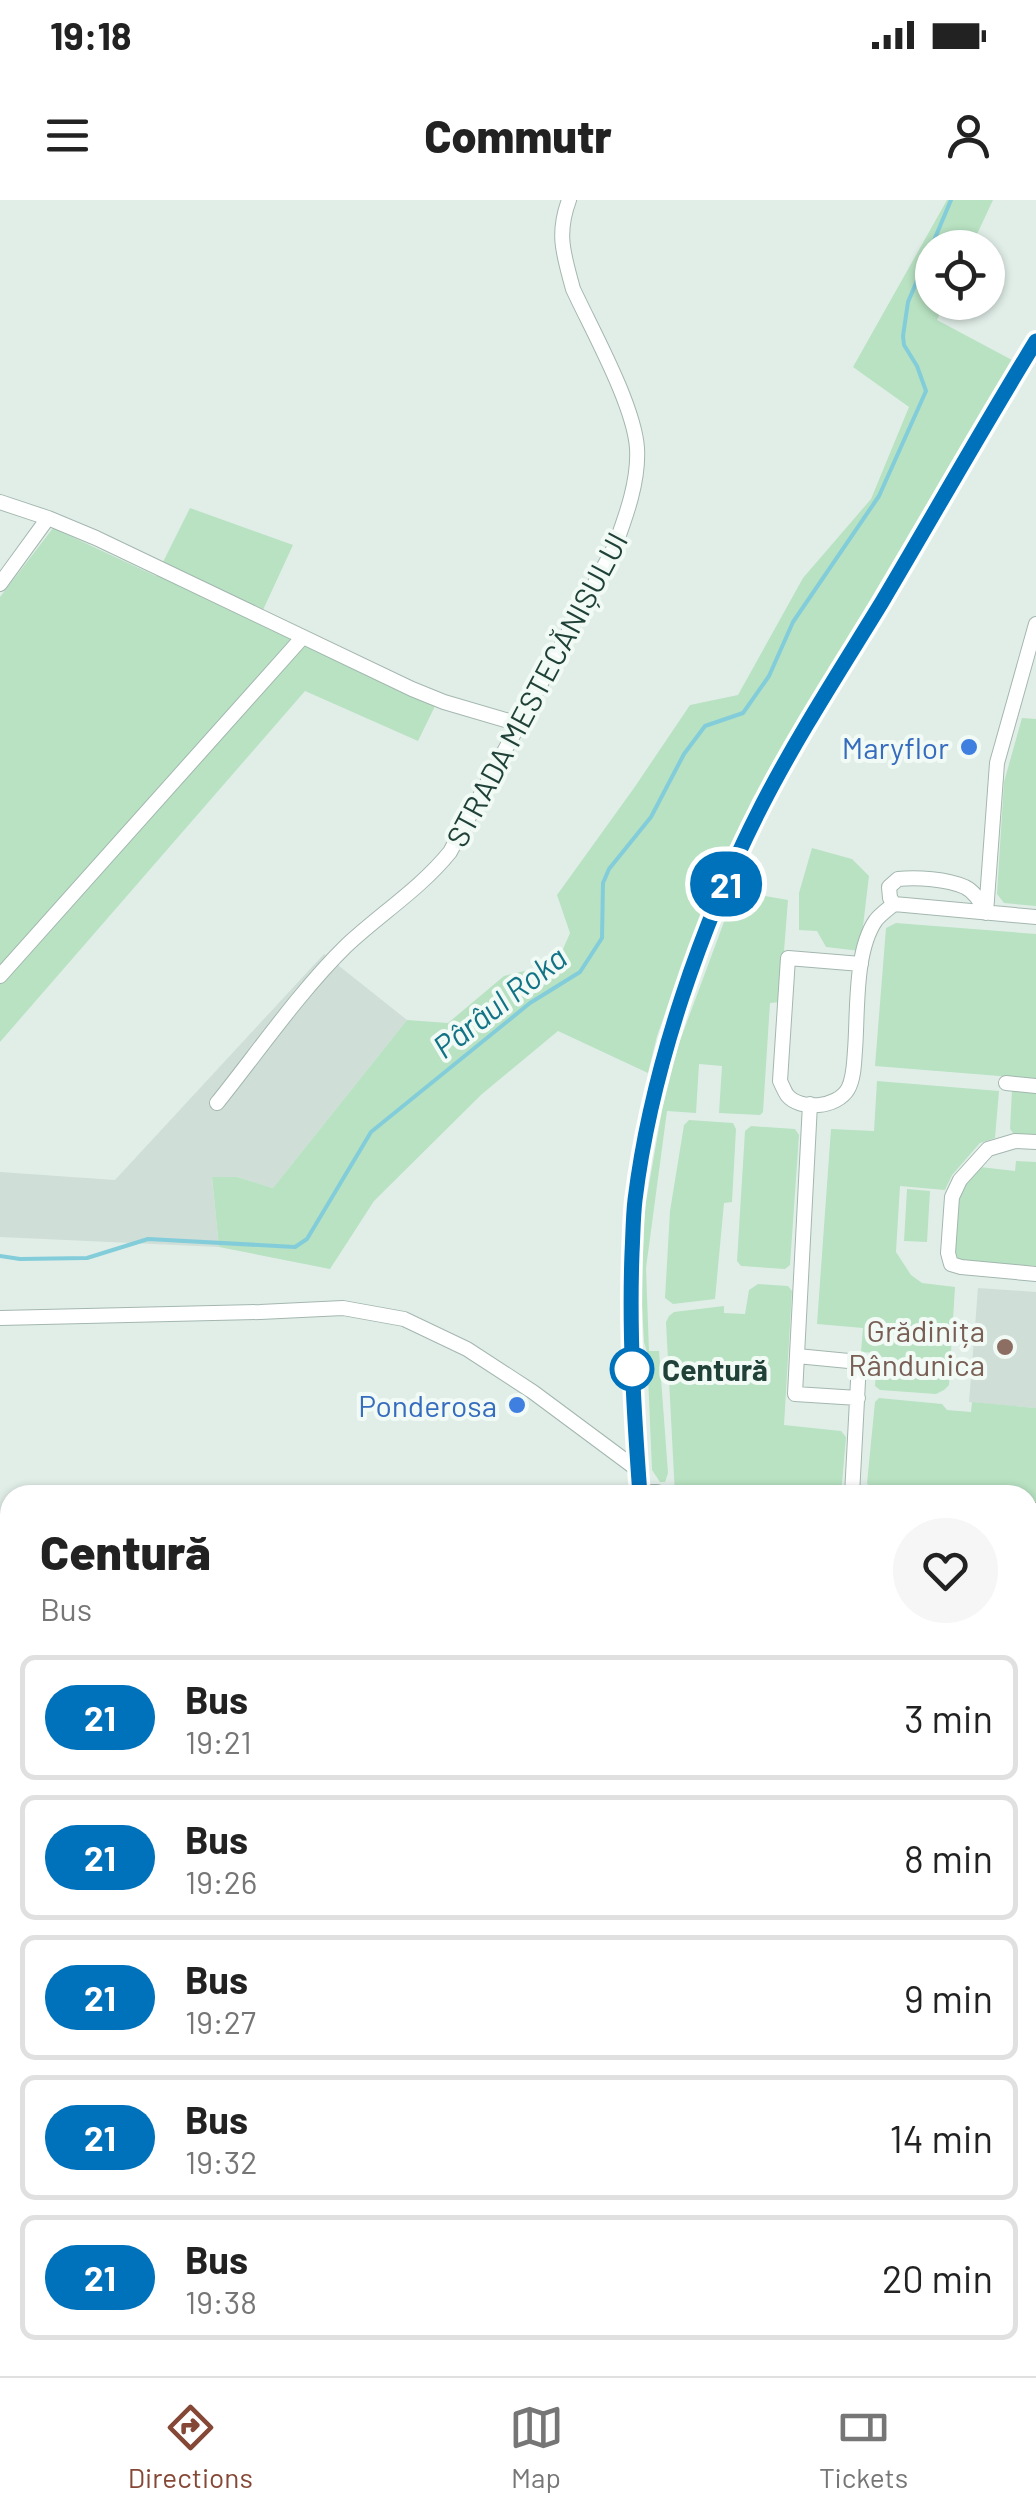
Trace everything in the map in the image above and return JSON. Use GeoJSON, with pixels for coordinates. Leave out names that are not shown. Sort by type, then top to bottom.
{"type":"FeatureCollection","features":[{"type":"Feature","properties":{"kind":"main road"},"geometry":{"type":"LineString","coordinates":[[639,1485],[630,1302],[635,1201],[650,1112],[668,1043],[705,935],[770,789],[1036,341]]}},
{"type":"Feature","properties":{"kind":"street","name":"STRADA MESTECĂNIȘULUI"},"geometry":{"type":"LineString","coordinates":[[218,1103],[323,971],[433,873],[450,852],[615,546],[636,470],[637,445],[629,417],[574,289],[560,242],[568,200]]}},
{"type":"Feature","properties":{"kind":"street"},"geometry":{"type":"LineString","coordinates":[[0,502],[96,538],[444,702],[519,724]]}},
{"type":"Feature","properties":{"kind":"street"},"geometry":{"type":"LineString","coordinates":[[0,584],[48,518]]}},
{"type":"Feature","properties":{"kind":"street"},"geometry":{"type":"LineString","coordinates":[[986,913],[997,763],[1036,624]]}},
{"type":"Feature","properties":{"kind":"street"},"geometry":{"type":"LineString","coordinates":[[0,976],[302,638]]}},
{"type":"Feature","properties":{"kind":"street"},"geometry":{"type":"LineString","coordinates":[[894,904],[889,888],[898,878],[913,877],[967,887],[986,913]]}},
{"type":"Feature","properties":{"kind":"street"},"geometry":{"type":"LineString","coordinates":[[861,964],[788,958],[780,1080],[786,1094],[797,1103],[838,1102],[848,1088],[854,1070],[861,964],[877,918],[894,904],[1036,917]]}},
{"type":"Feature","properties":{"kind":"street"},"geometry":{"type":"LineString","coordinates":[[1006,1083],[1036,1086]]}},
{"type":"Feature","properties":{"kind":"street"},"geometry":{"type":"LineString","coordinates":[[810,1104],[796,1394],[858,1398]]}},
{"type":"Feature","properties":{"kind":"street"},"geometry":{"type":"LineString","coordinates":[[1036,1142],[1015,1141],[988,1149],[960,1180],[952,1197],[948,1253],[951,1264],[961,1267],[1036,1274]]}},
{"type":"Feature","properties":{"kind":"street"},"geometry":{"type":"LineString","coordinates":[[0,1318],[343,1308],[404,1319],[467,1349],[533,1392],[638,1470]]}},
{"type":"Feature","properties":{"kind":"street"},"geometry":{"type":"LineString","coordinates":[[797,1356],[859,1362],[853,1485]]}},
{"type":"Feature","properties":{"kind":"shaded area"},"geometry":{"type":"Polygon","coordinates":[[[324,954],[407,1020],[273,1188],[237,1177],[212,1178],[219,1247],[0,1237],[0,1172],[115,1180],[324,954]]]}},
{"type":"Feature","properties":{"kind":"shaded area","name":"Grădinița Rândunica"},"geometry":{"type":"Polygon","coordinates":[[[978,1288],[1036,1292],[1036,1408],[969,1402],[978,1288]]]}},
{"type":"Feature","properties":{"kind":"green space"},"geometry":{"type":"Polygon","coordinates":[[[947,200],[993,200],[979,230],[930,230],[947,200]]]}},
{"type":"Feature","properties":{"kind":"green space"},"geometry":{"type":"Polygon","coordinates":[[[915,257],[915,320],[937,320],[1012,360],[753,798],[694,933],[648,1073],[558,1031],[482,1094],[374,1201],[330,1269],[219,1247],[212,1177],[237,1177],[273,1188],[407,1020],[448,1023],[504,976],[557,963],[570,933],[557,895],[690,705],[738,695],[803,578],[871,499],[909,407],[853,367],[915,257]]]}},
{"type":"Feature","properties":{"kind":"green space"},"geometry":{"type":"Polygon","coordinates":[[[190,508],[293,545],[257,623],[435,706],[418,741],[305,691],[0,1042],[0,597],[53,528],[156,576],[190,508]]]}},
{"type":"Feature","properties":{"kind":"green space"},"geometry":{"type":"Polygon","coordinates":[[[1022,718],[1036,719],[1036,906],[1004,903],[997,894],[1004,782],[1022,718]]]}},
{"type":"Feature","properties":{"kind":"green space"},"geometry":{"type":"Polygon","coordinates":[[[812,848],[852,859],[869,876],[860,951],[826,947],[817,931],[799,930],[799,893],[812,848]]]}},
{"type":"Feature","properties":{"kind":"green space"},"geometry":{"type":"Polygon","coordinates":[[[753,894],[788,900],[780,1002],[770,1003],[763,1112],[719,1113],[722,1066],[699,1064],[696,1113],[667,1111],[646,1268],[649,1351],[659,1351],[668,1473],[665,1482],[660,1482],[652,1470],[642,1305],[646,1202],[678,1046],[731,903],[753,894]]]}},
{"type":"Feature","properties":{"kind":"green space"},"geometry":{"type":"Polygon","coordinates":[[[896,923],[1036,934],[1036,1079],[875,1066],[886,928],[896,923]]]}},
{"type":"Feature","properties":{"kind":"green space"},"geometry":{"type":"Polygon","coordinates":[[[877,1081],[999,1091],[995,1138],[980,1143],[952,1175],[945,1190],[900,1186],[896,1252],[911,1275],[922,1283],[955,1287],[949,1385],[936,1394],[880,1390],[875,1386],[877,1353],[861,1352],[863,1328],[817,1324],[831,1129],[874,1131],[877,1081]]]}},
{"type":"Feature","properties":{"kind":"green space"},"geometry":{"type":"Polygon","coordinates":[[[1012,1090],[1036,1091],[1036,1140],[1017,1138],[1010,1129],[1012,1090]]]}},
{"type":"Feature","properties":{"kind":"green space"},"geometry":{"type":"Polygon","coordinates":[[[689,1120],[733,1123],[736,1129],[732,1202],[724,1203],[715,1299],[673,1304],[665,1298],[670,1211],[684,1125],[689,1120]]]}},
{"type":"Feature","properties":{"kind":"green space"},"geometry":{"type":"Polygon","coordinates":[[[751,1126],[795,1129],[799,1135],[790,1265],[785,1269],[741,1266],[737,1261],[745,1131],[751,1126]]]}},
{"type":"Feature","properties":{"kind":"green space"},"geometry":{"type":"Polygon","coordinates":[[[1016,1161],[1036,1162],[1036,1266],[957,1260],[954,1256],[958,1194],[980,1167],[1015,1171],[1016,1161]]]}},
{"type":"Feature","properties":{"kind":"green space"},"geometry":{"type":"Polygon","coordinates":[[[907,1189],[930,1191],[927,1242],[904,1241],[907,1189]]]}},
{"type":"Feature","properties":{"kind":"green space"},"geometry":{"type":"Polygon","coordinates":[[[758,1284],[788,1286],[792,1291],[784,1425],[841,1431],[846,1437],[842,1485],[674,1485],[666,1322],[674,1312],[724,1306],[724,1313],[745,1314],[749,1290],[758,1284]]]}},
{"type":"Feature","properties":{"kind":"green space"},"geometry":{"type":"Polygon","coordinates":[[[879,1398],[942,1404],[947,1410],[971,1412],[972,1402],[1036,1408],[1036,1485],[868,1485],[875,1402],[879,1398]]]}},
{"type":"Feature","properties":{"kind":"waterway","name":"Pârâul Roka"},"geometry":{"type":"LineString","coordinates":[[0,1256],[87,1258],[148,1239],[295,1247],[307,1239],[371,1132],[530,1003],[580,972],[602,938],[603,883],[609,869],[651,817],[684,754],[705,726],[743,713],[769,676],[793,622],[879,496],[926,391],[903,336],[908,302],[951,200]]}},
{"type":"Feature","properties":{"kind":"bus line","name":"21"},"geometry":{"type":"LineString","coordinates":[[639,1485],[630,1302],[635,1201],[650,1112],[668,1043],[721,894],[762,805],[1036,341]]}},
{"type":"Feature","properties":{"kind":"place","name":"Maryflor"},"geometry":{"type":"Point","coordinates":[969,747]}},
{"type":"Feature","properties":{"kind":"place","name":"Grădinița Rândunica"},"geometry":{"type":"Point","coordinates":[1005,1347]}},
{"type":"Feature","properties":{"kind":"place","name":"Centură"},"geometry":{"type":"Point","coordinates":[632,1369]}},
{"type":"Feature","properties":{"kind":"place","name":"Ponderosa"},"geometry":{"type":"Point","coordinates":[517,1405]}}]}
